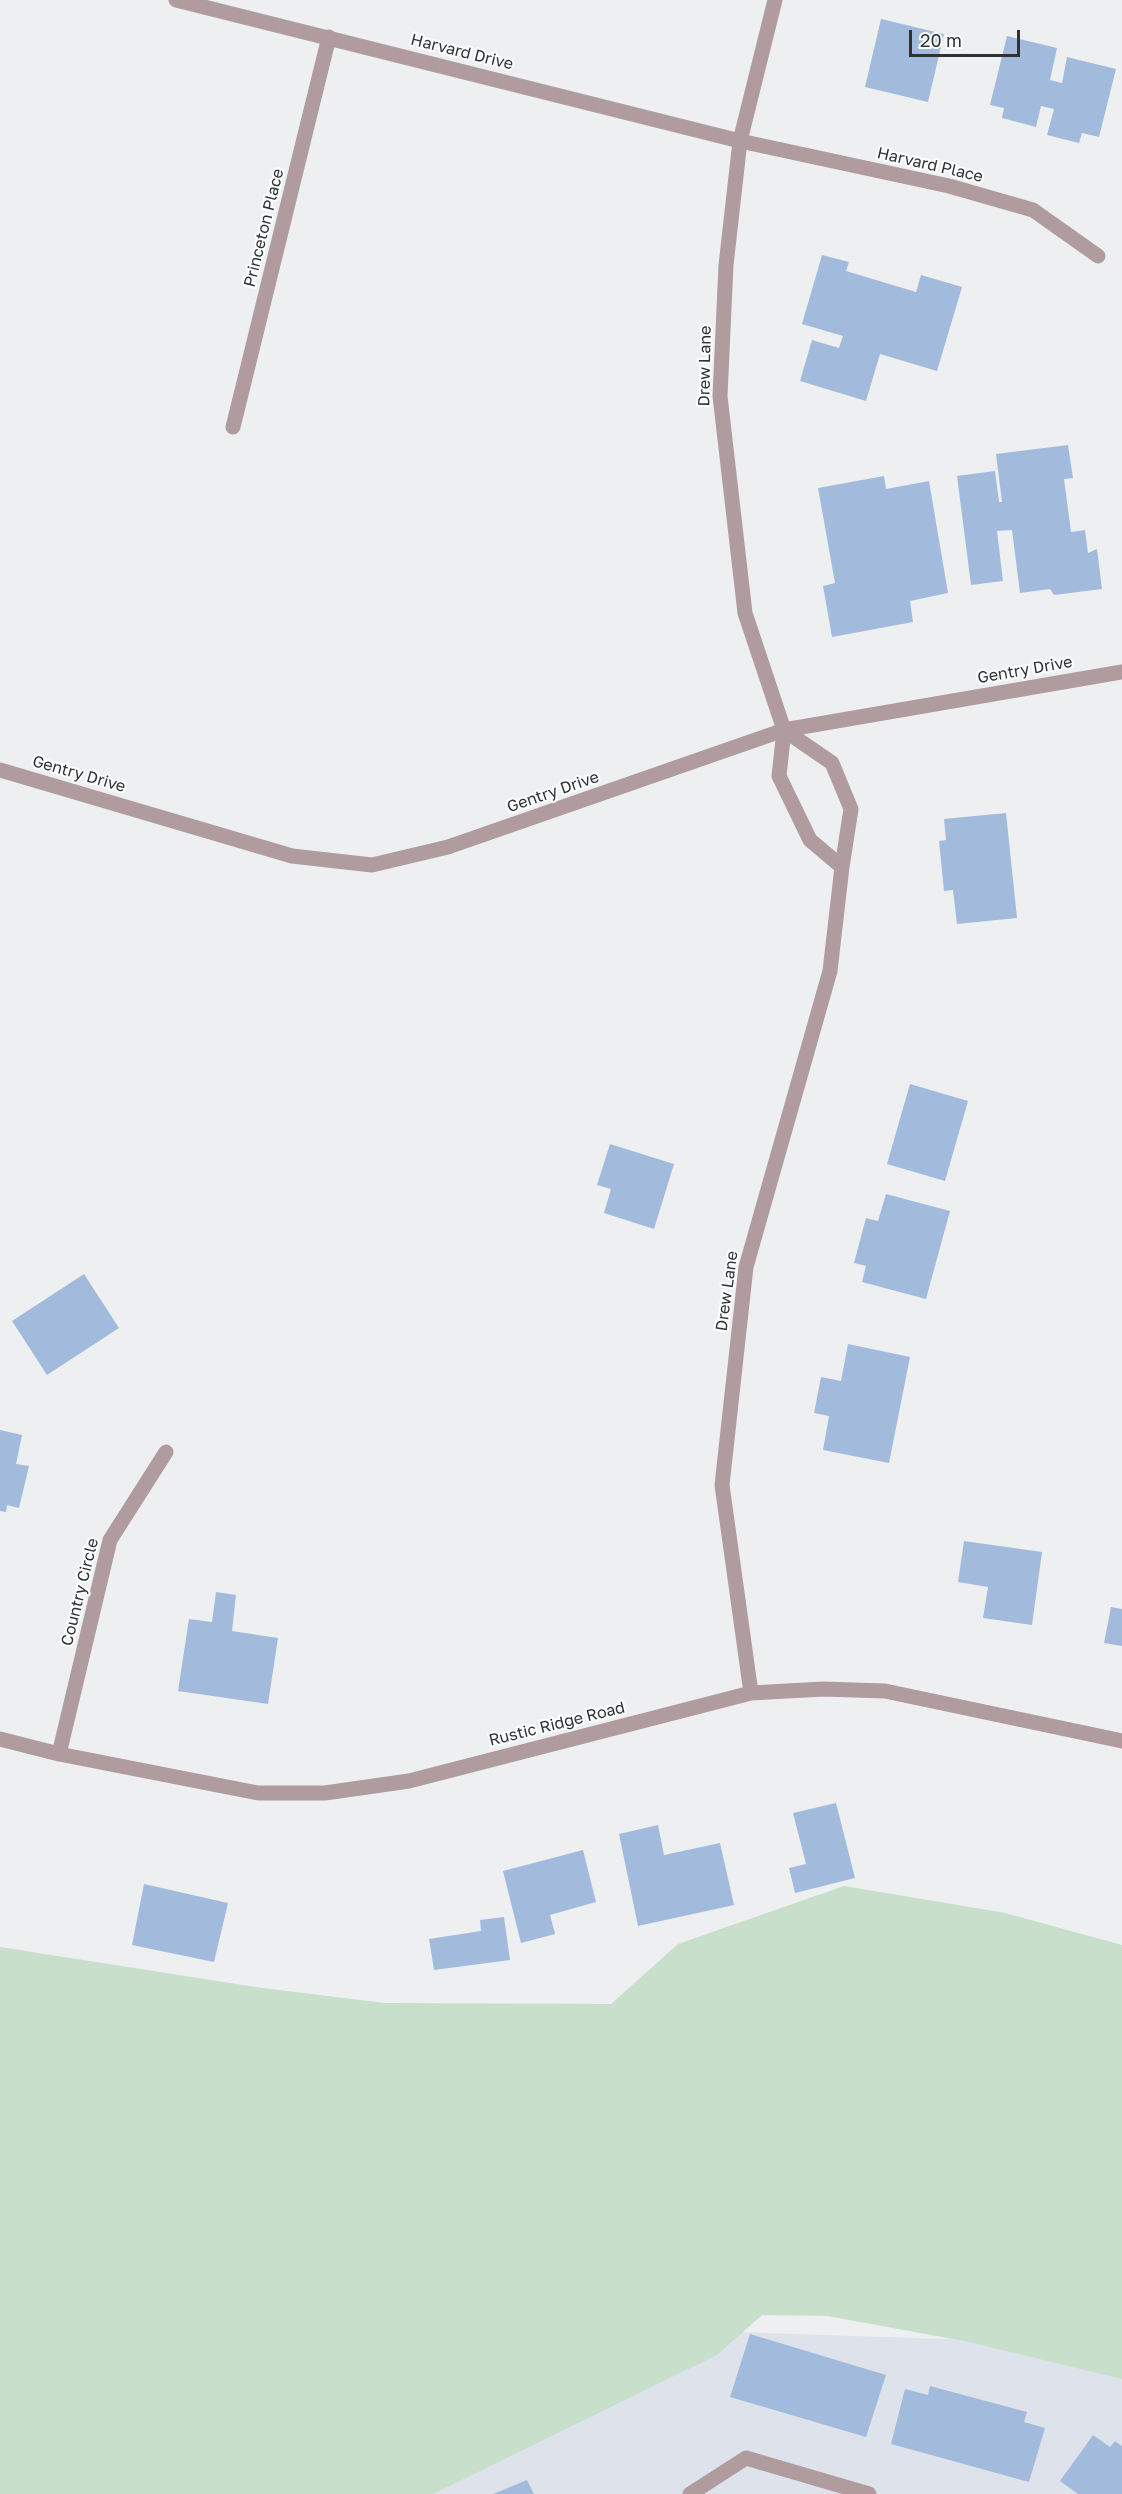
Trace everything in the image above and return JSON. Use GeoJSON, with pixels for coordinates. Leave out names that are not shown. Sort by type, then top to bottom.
{"type":"FeatureCollection","features":[{"type":"Feature","properties":{"kind":"street","name":"Harvard Drive"},"geometry":{"type":"LineString","coordinates":[[176,0],[740,141]]}},
{"type":"Feature","properties":{"kind":"street","name":"Drew Lane"},"geometry":{"type":"LineString","coordinates":[[775,0],[740,141],[726,265],[720,396],[745,613],[784,730],[779,776],[810,840],[842,867]]}},
{"type":"Feature","properties":{"kind":"street","name":"Princeton Place"},"geometry":{"type":"LineString","coordinates":[[233,427],[329,37]]}},
{"type":"Feature","properties":{"kind":"street","name":"Harvard Place"},"geometry":{"type":"LineString","coordinates":[[740,141],[949,186],[1033,210],[1098,256]]}},
{"type":"Feature","properties":{"kind":"street","name":"Gentry Drive"},"geometry":{"type":"LineString","coordinates":[[0,770],[292,856],[372,865],[448,847],[784,730],[1122,672]]}},
{"type":"Feature","properties":{"kind":"street","name":"Drew Lane"},"geometry":{"type":"LineString","coordinates":[[751,1693],[722,1485],[743,1290],[746,1267],[830,971],[851,809],[832,763],[784,730]]}},
{"type":"Feature","properties":{"kind":"street","name":"Country Circle"},"geometry":{"type":"LineString","coordinates":[[59,1754],[110,1539],[166,1452]]}},
{"type":"Feature","properties":{"kind":"street","name":"Rustic Ridge Road"},"geometry":{"type":"LineString","coordinates":[[0,1739],[59,1754],[258,1793],[325,1793],[409,1781],[751,1693],[823,1689],[885,1691],[1122,1741]]}},
{"type":"Feature","properties":{"kind":"street"},"geometry":{"type":"LineString","coordinates":[[690,2494],[746,2458],[868,2494]]}},
{"type":"Feature","properties":{"kind":"shaded area"},"geometry":{"type":"Polygon","coordinates":[[[737,2332],[1122,2345],[1122,2494],[425,2494],[737,2332]]]}},
{"type":"Feature","properties":{"kind":"green space"},"geometry":{"type":"Polygon","coordinates":[[[844,1886],[1005,1913],[1122,1945],[1122,2379],[969,2342],[828,2316],[762,2315],[717,2355],[433,2494],[0,2494],[0,1947],[262,1988],[385,2003],[611,2004],[678,1944],[844,1886]]]}},
{"type":"Feature","properties":{"kind":"building"},"geometry":{"type":"Polygon","coordinates":[[[881,19],[944,34],[928,102],[865,87],[881,19]]]}},
{"type":"Feature","properties":{"kind":"building"},"geometry":{"type":"Polygon","coordinates":[[[1007,36],[1057,48],[1050,80],[1062,83],[1067,57],[1116,69],[1099,137],[1082,133],[1079,143],[1047,135],[1054,109],[1041,106],[1036,127],[1002,118],[1004,108],[990,105],[1007,36]]]}},
{"type":"Feature","properties":{"kind":"building"},"geometry":{"type":"Polygon","coordinates":[[[822,255],[849,262],[846,271],[916,292],[921,275],[962,287],[937,371],[880,354],[866,401],[800,381],[812,340],[839,348],[843,336],[802,324],[822,255]]]}},
{"type":"Feature","properties":{"kind":"building"},"geometry":{"type":"Polygon","coordinates":[[[1068,445],[1073,478],[1064,479],[1071,532],[1085,530],[1088,553],[1097,549],[1102,589],[1054,595],[1050,589],[1020,593],[1012,530],[997,531],[1003,581],[971,585],[957,476],[995,471],[999,502],[1002,502],[996,454],[1068,445]]]}},
{"type":"Feature","properties":{"kind":"building"},"geometry":{"type":"Polygon","coordinates":[[[884,476],[886,489],[929,481],[948,593],[910,601],[913,622],[832,637],[823,586],[835,583],[818,488],[884,476]]]}},
{"type":"Feature","properties":{"kind":"building"},"geometry":{"type":"Polygon","coordinates":[[[1006,813],[1017,918],[957,924],[953,890],[944,891],[939,841],[946,840],[944,819],[1006,813]]]}},
{"type":"Feature","properties":{"kind":"building"},"geometry":{"type":"Polygon","coordinates":[[[910,1084],[968,1101],[945,1181],[887,1164],[910,1084]]]}},
{"type":"Feature","properties":{"kind":"building"},"geometry":{"type":"Polygon","coordinates":[[[610,1144],[674,1164],[654,1229],[604,1213],[611,1189],[597,1185],[610,1144]]]}},
{"type":"Feature","properties":{"kind":"building"},"geometry":{"type":"Polygon","coordinates":[[[886,1194],[950,1211],[926,1299],[862,1282],[866,1266],[854,1263],[866,1218],[878,1221],[886,1194]]]}},
{"type":"Feature","properties":{"kind":"building"},"geometry":{"type":"Polygon","coordinates":[[[84,1274],[119,1328],[47,1375],[12,1321],[84,1274]]]}},
{"type":"Feature","properties":{"kind":"building"},"geometry":{"type":"Polygon","coordinates":[[[848,1344],[910,1357],[889,1463],[823,1450],[829,1416],[814,1413],[821,1377],[841,1381],[848,1344]]]}},
{"type":"Feature","properties":{"kind":"building"},"geometry":{"type":"Polygon","coordinates":[[[0,1430],[22,1435],[16,1464],[29,1466],[19,1508],[7,1505],[6,1512],[0,1511],[0,1430]]]}},
{"type":"Feature","properties":{"kind":"building"},"geometry":{"type":"Polygon","coordinates":[[[964,1541],[1042,1552],[1032,1625],[983,1618],[988,1587],[958,1582],[964,1541]]]}},
{"type":"Feature","properties":{"kind":"building"},"geometry":{"type":"Polygon","coordinates":[[[216,1592],[236,1595],[232,1631],[278,1638],[268,1704],[178,1691],[189,1619],[212,1622],[216,1592]]]}},
{"type":"Feature","properties":{"kind":"building"},"geometry":{"type":"Polygon","coordinates":[[[1111,1607],[1122,1609],[1122,1646],[1104,1643],[1111,1607]]]}},
{"type":"Feature","properties":{"kind":"building"},"geometry":{"type":"Polygon","coordinates":[[[836,1803],[855,1878],[795,1893],[789,1868],[806,1864],[793,1813],[836,1803]]]}},
{"type":"Feature","properties":{"kind":"building"},"geometry":{"type":"Polygon","coordinates":[[[658,1825],[664,1855],[720,1843],[734,1905],[638,1926],[619,1834],[658,1825]]]}},
{"type":"Feature","properties":{"kind":"building"},"geometry":{"type":"Polygon","coordinates":[[[583,1850],[596,1902],[550,1915],[555,1934],[521,1943],[503,1871],[583,1850]]]}},
{"type":"Feature","properties":{"kind":"building"},"geometry":{"type":"Polygon","coordinates":[[[144,1884],[228,1903],[214,1962],[132,1945],[144,1884]]]}},
{"type":"Feature","properties":{"kind":"building"},"geometry":{"type":"Polygon","coordinates":[[[504,1917],[510,1960],[434,1970],[429,1939],[481,1931],[480,1920],[504,1917]]]}},
{"type":"Feature","properties":{"kind":"building"},"geometry":{"type":"Polygon","coordinates":[[[750,2334],[886,2375],[866,2437],[730,2397],[750,2334]]]}},
{"type":"Feature","properties":{"kind":"building"},"geometry":{"type":"Polygon","coordinates":[[[930,2386],[1027,2412],[1024,2422],[1045,2428],[1029,2482],[891,2444],[905,2389],[928,2395],[930,2386]]]}},
{"type":"Feature","properties":{"kind":"building"},"geometry":{"type":"Polygon","coordinates":[[[1093,2435],[1110,2447],[1115,2441],[1122,2446],[1122,2494],[1078,2494],[1060,2481],[1093,2435]]]}},
{"type":"Feature","properties":{"kind":"building"},"geometry":{"type":"Polygon","coordinates":[[[527,2480],[534,2494],[493,2494],[527,2480]]]}}]}
